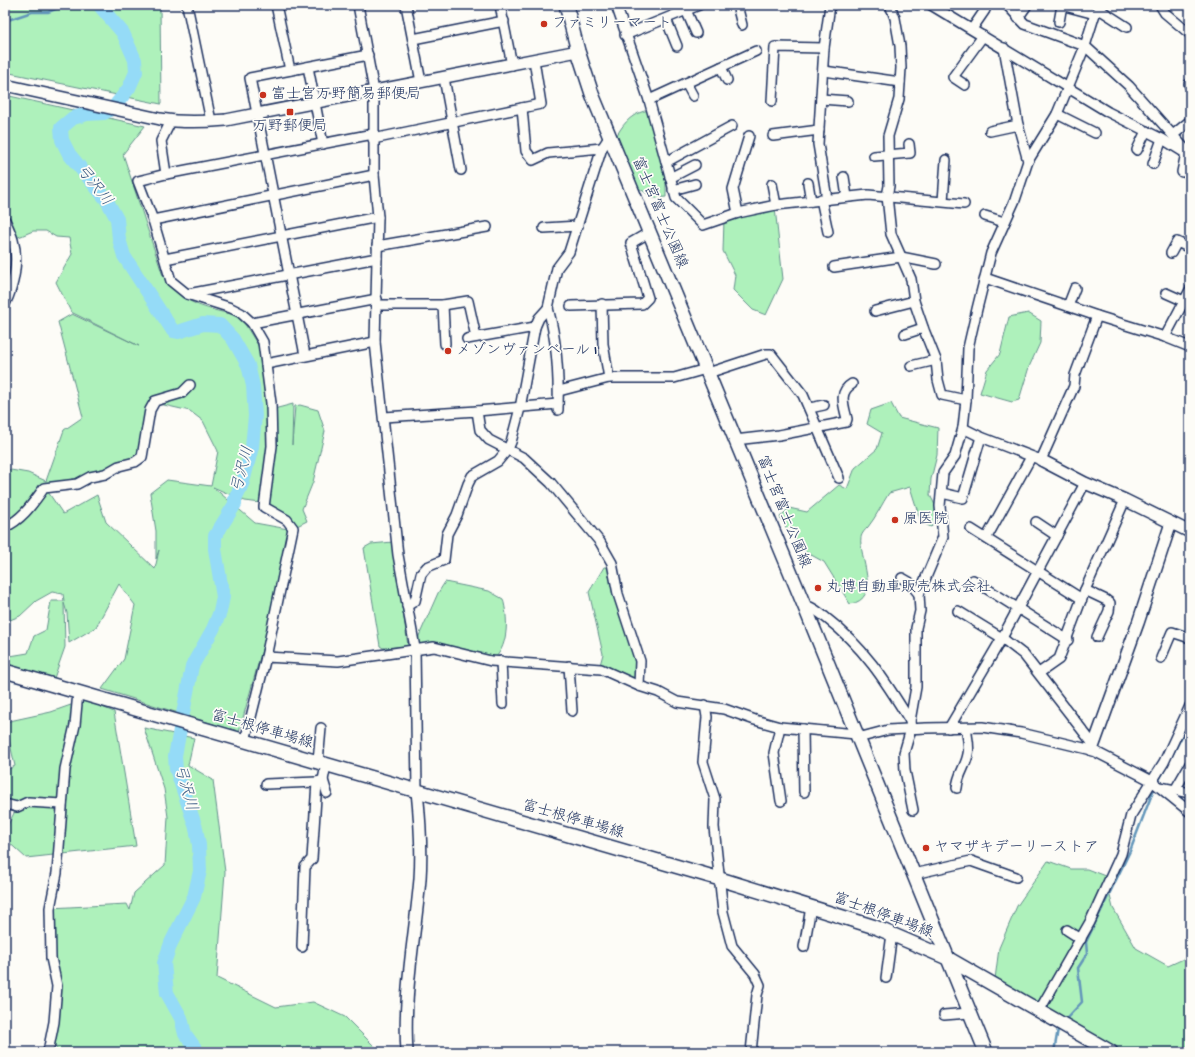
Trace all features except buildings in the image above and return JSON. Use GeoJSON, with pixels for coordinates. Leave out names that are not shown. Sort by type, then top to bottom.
{"type":"FeatureCollection","features":[{"type":"Feature","properties":{"kind":"main road","name":"富士宮富士公園線"},"geometry":{"type":"LineString","coordinates":[[566,5],[578,51],[592,94],[804,605],[914,874],[946,958],[986,1052]]}},
{"type":"Feature","properties":{"kind":"main road","name":"富士根停車場線"},"geometry":{"type":"LineString","coordinates":[[5,671],[720,879],[892,934],[946,958],[1111,1052]]}},
{"type":"Feature","properties":{"kind":"street"},"geometry":{"type":"LineString","coordinates":[[187,5],[211,121]]}},
{"type":"Feature","properties":{"kind":"street"},"geometry":{"type":"LineString","coordinates":[[276,5],[290,70]]}},
{"type":"Feature","properties":{"kind":"street"},"geometry":{"type":"LineString","coordinates":[[358,5],[374,91],[374,175],[378,218],[375,342],[398,555],[415,648],[420,873],[405,1019],[407,1052]]}},
{"type":"Feature","properties":{"kind":"street"},"geometry":{"type":"LineString","coordinates":[[406,5],[421,82]]}},
{"type":"Feature","properties":{"kind":"street"},"geometry":{"type":"LineString","coordinates":[[500,5],[512,65]]}},
{"type":"Feature","properties":{"kind":"street"},"geometry":{"type":"LineString","coordinates":[[616,5],[648,100],[676,198],[703,225],[738,213],[776,205],[868,194],[964,204]]}},
{"type":"Feature","properties":{"kind":"street"},"geometry":{"type":"LineString","coordinates":[[625,35],[699,5]]}},
{"type":"Feature","properties":{"kind":"street"},"geometry":{"type":"LineString","coordinates":[[736,5],[742,26]]}},
{"type":"Feature","properties":{"kind":"street"},"geometry":{"type":"LineString","coordinates":[[828,232],[818,144],[824,71],[824,48],[830,5]]}},
{"type":"Feature","properties":{"kind":"street"},"geometry":{"type":"LineString","coordinates":[[890,5],[895,18],[900,46],[899,99],[888,136],[887,155],[889,186],[887,196],[892,234],[911,279],[914,301],[936,360],[938,380],[942,394],[966,400]]}},
{"type":"Feature","properties":{"kind":"street"},"geometry":{"type":"LineString","coordinates":[[931,5],[1108,112],[1162,139],[1189,155]]}},
{"type":"Feature","properties":{"kind":"street"},"geometry":{"type":"LineString","coordinates":[[1007,5],[1024,24],[1085,46],[1129,86],[1189,155]]}},
{"type":"Feature","properties":{"kind":"street"},"geometry":{"type":"LineString","coordinates":[[1018,18],[1027,5]]}},
{"type":"Feature","properties":{"kind":"street"},"geometry":{"type":"LineString","coordinates":[[1059,22],[1061,5],[1098,9],[1128,27]]}},
{"type":"Feature","properties":{"kind":"street"},"geometry":{"type":"LineString","coordinates":[[1160,5],[1165,13],[1190,34]]}},
{"type":"Feature","properties":{"kind":"street"},"geometry":{"type":"LineString","coordinates":[[913,810],[905,771],[904,753],[916,687],[916,628],[920,611],[919,594],[943,537],[940,506],[943,473],[955,456],[963,428],[966,400],[968,348],[991,253],[1014,200],[1028,161],[1057,114],[1067,86],[1085,46],[1098,9]]}},
{"type":"Feature","properties":{"kind":"street"},"geometry":{"type":"LineString","coordinates":[[686,10],[696,33]]}},
{"type":"Feature","properties":{"kind":"street"},"geometry":{"type":"LineString","coordinates":[[972,29],[985,10]]}},
{"type":"Feature","properties":{"kind":"street"},"geometry":{"type":"LineString","coordinates":[[666,19],[677,46]]}},
{"type":"Feature","properties":{"kind":"street"},"geometry":{"type":"LineString","coordinates":[[413,39],[504,21]]}},
{"type":"Feature","properties":{"kind":"street"},"geometry":{"type":"LineString","coordinates":[[965,85],[954,77],[983,36]]}},
{"type":"Feature","properties":{"kind":"street"},"geometry":{"type":"LineString","coordinates":[[772,101],[775,47],[824,48]]}},
{"type":"Feature","properties":{"kind":"street"},"geometry":{"type":"LineString","coordinates":[[1004,48],[1018,125],[1028,161]]}},
{"type":"Feature","properties":{"kind":"street"},"geometry":{"type":"LineString","coordinates":[[5,85],[165,120],[211,121],[444,78],[578,51]]}},
{"type":"Feature","properties":{"kind":"street"},"geometry":{"type":"LineString","coordinates":[[648,100],[756,51]]}},
{"type":"Feature","properties":{"kind":"street"},"geometry":{"type":"LineString","coordinates":[[305,355],[280,236],[250,78],[368,55]]}},
{"type":"Feature","properties":{"kind":"street"},"geometry":{"type":"LineString","coordinates":[[245,741],[266,656],[293,528],[287,520],[264,507],[272,446],[271,403],[263,342],[252,323],[241,313],[231,308],[187,294],[171,281],[153,220],[138,181],[166,174],[265,155],[323,144],[373,137],[541,104],[534,60]]}},
{"type":"Feature","properties":{"kind":"street"},"geometry":{"type":"LineString","coordinates":[[308,67],[323,144]]}},
{"type":"Feature","properties":{"kind":"street"},"geometry":{"type":"LineString","coordinates":[[721,67],[727,80]]}},
{"type":"Feature","properties":{"kind":"street"},"geometry":{"type":"LineString","coordinates":[[824,71],[900,82]]}},
{"type":"Feature","properties":{"kind":"street"},"geometry":{"type":"LineString","coordinates":[[444,78],[461,170]]}},
{"type":"Feature","properties":{"kind":"street"},"geometry":{"type":"LineString","coordinates":[[686,83],[693,96]]}},
{"type":"Feature","properties":{"kind":"street"},"geometry":{"type":"LineString","coordinates":[[821,99],[848,101]]}},
{"type":"Feature","properties":{"kind":"street"},"geometry":{"type":"LineString","coordinates":[[522,108],[526,151],[533,160],[548,153],[602,148]]}},
{"type":"Feature","properties":{"kind":"street"},"geometry":{"type":"LineString","coordinates":[[1057,114],[1095,133]]}},
{"type":"Feature","properties":{"kind":"street"},"geometry":{"type":"LineString","coordinates":[[165,120],[161,141],[166,174]]}},
{"type":"Feature","properties":{"kind":"street"},"geometry":{"type":"LineString","coordinates":[[1173,135],[1190,121]]}},
{"type":"Feature","properties":{"kind":"street"},"geometry":{"type":"LineString","coordinates":[[990,131],[1018,125]]}},
{"type":"Feature","properties":{"kind":"street"},"geometry":{"type":"LineString","coordinates":[[666,162],[732,126]]}},
{"type":"Feature","properties":{"kind":"street"},"geometry":{"type":"LineString","coordinates":[[773,136],[819,130]]}},
{"type":"Feature","properties":{"kind":"street"},"geometry":{"type":"LineString","coordinates":[[1137,150],[1146,131]]}},
{"type":"Feature","properties":{"kind":"street"},"geometry":{"type":"LineString","coordinates":[[407,606],[415,601],[421,574],[427,567],[444,560],[447,534],[457,515],[472,476],[498,461],[508,449],[520,408],[535,327],[539,318],[548,308],[557,268],[569,252],[602,148],[610,136]]}},
{"type":"Feature","properties":{"kind":"street"},"geometry":{"type":"LineString","coordinates":[[738,213],[733,189],[749,136]]}},
{"type":"Feature","properties":{"kind":"street"},"geometry":{"type":"LineString","coordinates":[[1153,164],[1162,139]]}},
{"type":"Feature","properties":{"kind":"street"},"geometry":{"type":"LineString","coordinates":[[874,156],[910,153],[909,144]]}},
{"type":"Feature","properties":{"kind":"street"},"geometry":{"type":"LineString","coordinates":[[1182,172],[1189,155]]}},
{"type":"Feature","properties":{"kind":"street"},"geometry":{"type":"LineString","coordinates":[[943,201],[946,160]]}},
{"type":"Feature","properties":{"kind":"street"},"geometry":{"type":"LineString","coordinates":[[670,178],[695,165]]}},
{"type":"Feature","properties":{"kind":"street"},"geometry":{"type":"LineString","coordinates":[[153,220],[273,194],[374,175]]}},
{"type":"Feature","properties":{"kind":"street"},"geometry":{"type":"LineString","coordinates":[[844,177],[847,197]]}},
{"type":"Feature","properties":{"kind":"street"},"geometry":{"type":"LineString","coordinates":[[808,183],[811,201]]}},
{"type":"Feature","properties":{"kind":"street"},"geometry":{"type":"LineString","coordinates":[[673,190],[695,184]]}},
{"type":"Feature","properties":{"kind":"street"},"geometry":{"type":"LineString","coordinates":[[772,184],[776,205]]}},
{"type":"Feature","properties":{"kind":"street"},"geometry":{"type":"LineString","coordinates":[[985,216],[1004,222]]}},
{"type":"Feature","properties":{"kind":"street"},"geometry":{"type":"LineString","coordinates":[[165,260],[280,236],[378,218]]}},
{"type":"Feature","properties":{"kind":"street"},"geometry":{"type":"LineString","coordinates":[[5,220],[14,241],[15,253],[13,285],[5,304]]}},
{"type":"Feature","properties":{"kind":"street"},"geometry":{"type":"LineString","coordinates":[[544,228],[578,226]]}},
{"type":"Feature","properties":{"kind":"street"},"geometry":{"type":"LineString","coordinates":[[377,246],[487,227]]}},
{"type":"Feature","properties":{"kind":"street"},"geometry":{"type":"LineString","coordinates":[[570,306],[642,304],[648,298],[631,243],[650,232]]}},
{"type":"Feature","properties":{"kind":"street"},"geometry":{"type":"LineString","coordinates":[[1171,253],[1177,242],[1190,248]]}},
{"type":"Feature","properties":{"kind":"street"},"geometry":{"type":"LineString","coordinates":[[834,267],[901,257],[936,264]]}},
{"type":"Feature","properties":{"kind":"street"},"geometry":{"type":"LineString","coordinates":[[187,294],[377,258]]}},
{"type":"Feature","properties":{"kind":"street"},"geometry":{"type":"LineString","coordinates":[[985,278],[1097,316],[1165,337],[1190,347]]}},
{"type":"Feature","properties":{"kind":"street"},"geometry":{"type":"LineString","coordinates":[[1068,306],[1075,288]]}},
{"type":"Feature","properties":{"kind":"street"},"geometry":{"type":"LineString","coordinates":[[1165,337],[1190,290]]}},
{"type":"Feature","properties":{"kind":"street"},"geometry":{"type":"LineString","coordinates":[[1166,293],[1184,301]]}},
{"type":"Feature","properties":{"kind":"street"},"geometry":{"type":"LineString","coordinates":[[252,323],[296,314],[377,302],[443,305],[468,301],[472,338],[535,327]]}},
{"type":"Feature","properties":{"kind":"street"},"geometry":{"type":"LineString","coordinates":[[875,311],[914,301]]}},
{"type":"Feature","properties":{"kind":"street"},"geometry":{"type":"LineString","coordinates":[[602,304],[603,344],[610,378]]}},
{"type":"Feature","properties":{"kind":"street"},"geometry":{"type":"LineString","coordinates":[[443,305],[445,344]]}},
{"type":"Feature","properties":{"kind":"street"},"geometry":{"type":"LineString","coordinates":[[384,417],[558,407],[559,391],[554,328],[548,308]]}},
{"type":"Feature","properties":{"kind":"street"},"geometry":{"type":"LineString","coordinates":[[987,538],[1036,458],[1074,386],[1075,375],[1097,316]]}},
{"type":"Feature","properties":{"kind":"street"},"geometry":{"type":"LineString","coordinates":[[905,334],[923,328]]}},
{"type":"Feature","properties":{"kind":"street"},"geometry":{"type":"LineString","coordinates":[[266,364],[375,342]]}},
{"type":"Feature","properties":{"kind":"street"},"geometry":{"type":"LineString","coordinates":[[559,391],[610,378],[674,378],[707,371],[766,354],[771,354],[803,394],[839,478]]}},
{"type":"Feature","properties":{"kind":"street"},"geometry":{"type":"LineString","coordinates":[[911,366],[936,360]]}},
{"type":"Feature","properties":{"kind":"street"},"geometry":{"type":"LineString","coordinates":[[735,440],[770,437],[817,429],[846,422],[847,419],[842,396],[847,386],[852,384]]}},
{"type":"Feature","properties":{"kind":"street"},"geometry":{"type":"LineString","coordinates":[[5,527],[12,524],[29,509],[44,488],[77,484],[90,477],[105,474],[119,466],[135,462],[142,457],[150,410],[155,401],[182,393],[190,385]]}},
{"type":"Feature","properties":{"kind":"street"},"geometry":{"type":"LineString","coordinates":[[810,408],[824,405]]}},
{"type":"Feature","properties":{"kind":"street"},"geometry":{"type":"LineString","coordinates":[[477,411],[480,430],[489,440],[524,458],[551,483],[600,542],[612,563],[618,594],[640,660],[639,686]]}},
{"type":"Feature","properties":{"kind":"street"},"geometry":{"type":"LineString","coordinates":[[963,428],[981,437],[1036,458],[1085,483],[1125,500],[1190,532]]}},
{"type":"Feature","properties":{"kind":"street"},"geometry":{"type":"LineString","coordinates":[[942,493],[963,498],[981,437]]}},
{"type":"Feature","properties":{"kind":"street"},"geometry":{"type":"LineString","coordinates":[[949,728],[1002,638],[1085,483]]}},
{"type":"Feature","properties":{"kind":"street"},"geometry":{"type":"LineString","coordinates":[[1039,673],[1059,659],[1068,640],[1085,590],[1104,544],[1114,528],[1125,500]]}},
{"type":"Feature","properties":{"kind":"street"},"geometry":{"type":"LineString","coordinates":[[1036,522],[1057,536]]}},
{"type":"Feature","properties":{"kind":"street"},"geometry":{"type":"LineString","coordinates":[[1092,747],[1138,623],[1171,523]]}},
{"type":"Feature","properties":{"kind":"street"},"geometry":{"type":"LineString","coordinates":[[972,529],[1082,599]]}},
{"type":"Feature","properties":{"kind":"street"},"geometry":{"type":"LineString","coordinates":[[902,578],[909,582],[919,594]]}},
{"type":"Feature","properties":{"kind":"street"},"geometry":{"type":"LineString","coordinates":[[973,580],[1068,640]]}},
{"type":"Feature","properties":{"kind":"street"},"geometry":{"type":"LineString","coordinates":[[1085,590],[1110,603],[1110,611],[1097,637]]}},
{"type":"Feature","properties":{"kind":"street"},"geometry":{"type":"LineString","coordinates":[[804,605],[809,606],[832,622],[858,645],[886,682],[910,725]]}},
{"type":"Feature","properties":{"kind":"street"},"geometry":{"type":"LineString","coordinates":[[958,611],[1002,638],[1024,655],[1039,673],[1092,747]]}},
{"type":"Feature","properties":{"kind":"street"},"geometry":{"type":"LineString","coordinates":[[1161,658],[1172,632],[1190,638]]}},
{"type":"Feature","properties":{"kind":"street"},"geometry":{"type":"LineString","coordinates":[[266,656],[338,661],[415,648],[434,647],[491,661],[601,669],[639,686],[658,692],[677,702],[724,708],[755,720],[780,727],[857,736],[910,725],[949,728],[982,728],[1021,733],[1092,747],[1156,784],[1190,812]]}},
{"type":"Feature","properties":{"kind":"street"},"geometry":{"type":"LineString","coordinates":[[501,661],[502,704]]}},
{"type":"Feature","properties":{"kind":"street"},"geometry":{"type":"LineString","coordinates":[[569,666],[572,711]]}},
{"type":"Feature","properties":{"kind":"street"},"geometry":{"type":"LineString","coordinates":[[48,1052],[54,1022],[57,986],[51,958],[50,908],[57,873],[65,769],[74,725],[78,692]]}},
{"type":"Feature","properties":{"kind":"street"},"geometry":{"type":"LineString","coordinates":[[705,705],[707,717],[703,762],[715,799],[714,827],[723,912],[732,946],[755,974],[760,985],[757,995],[751,1052]]}},
{"type":"Feature","properties":{"kind":"street"},"geometry":{"type":"LineString","coordinates":[[1039,1011],[1081,939],[1121,854],[1131,815],[1156,784],[1164,762],[1190,706]]}},
{"type":"Feature","properties":{"kind":"street"},"geometry":{"type":"LineString","coordinates":[[780,727],[774,753],[781,801]]}},
{"type":"Feature","properties":{"kind":"street"},"geometry":{"type":"LineString","coordinates":[[302,947],[305,867],[312,859],[322,764],[321,728]]}},
{"type":"Feature","properties":{"kind":"street"},"geometry":{"type":"LineString","coordinates":[[957,788],[958,776],[966,762],[968,754],[966,728]]}},
{"type":"Feature","properties":{"kind":"street"},"geometry":{"type":"LineString","coordinates":[[803,729],[804,792]]}},
{"type":"Feature","properties":{"kind":"street"},"geometry":{"type":"LineString","coordinates":[[1175,790],[1190,764]]}},
{"type":"Feature","properties":{"kind":"street"},"geometry":{"type":"LineString","coordinates":[[266,784],[320,781]]}},
{"type":"Feature","properties":{"kind":"street"},"geometry":{"type":"LineString","coordinates":[[320,781],[327,793]]}},
{"type":"Feature","properties":{"kind":"street"},"geometry":{"type":"LineString","coordinates":[[1156,784],[1190,793]]}},
{"type":"Feature","properties":{"kind":"street"},"geometry":{"type":"LineString","coordinates":[[5,804],[17,807],[28,802],[62,804]]}},
{"type":"Feature","properties":{"kind":"street"},"geometry":{"type":"LineString","coordinates":[[914,874],[971,861],[1016,877]]}},
{"type":"Feature","properties":{"kind":"street"},"geometry":{"type":"LineString","coordinates":[[804,947],[811,907]]}},
{"type":"Feature","properties":{"kind":"street"},"geometry":{"type":"LineString","coordinates":[[1067,930],[1081,939]]}},
{"type":"Feature","properties":{"kind":"street"},"geometry":{"type":"LineString","coordinates":[[886,978],[892,934]]}},
{"type":"Feature","properties":{"kind":"street"},"geometry":{"type":"LineString","coordinates":[[944,1015],[969,1013]]}},
{"type":"Feature","properties":{"kind":"green space"},"geometry":{"type":"Polygon","coordinates":[[[5,5],[160,5],[161,104],[5,72],[5,5]]]}},
{"type":"Feature","properties":{"kind":"green space"},"geometry":{"type":"Polygon","coordinates":[[[5,95],[145,126],[123,154],[162,273],[169,284],[186,299],[206,308],[240,316],[259,347],[267,414],[267,457],[261,503],[245,501],[213,487],[255,523],[288,529],[270,621],[239,732],[102,689],[124,659],[135,605],[119,584],[96,627],[69,643],[67,613],[64,603],[65,647],[53,681],[5,666],[5,659],[10,656],[28,653],[34,636],[46,630],[51,601],[64,601],[63,594],[52,592],[36,601],[20,616],[5,622],[5,469],[28,473],[46,481],[64,430],[83,417],[58,322],[72,314],[139,346],[71,312],[56,282],[72,254],[69,238],[56,237],[46,231],[33,231],[9,241],[5,229],[5,95]],[[151,402],[142,457],[109,471],[44,488],[31,506],[48,492],[63,514],[97,495],[106,522],[155,569],[159,550],[156,559],[156,531],[150,493],[167,480],[211,486],[218,451],[203,421],[190,411],[151,402]]]}},
{"type":"Feature","properties":{"kind":"green space"},"geometry":{"type":"Polygon","coordinates":[[[649,110],[666,177],[666,197],[654,198],[637,187],[617,135],[630,118],[638,113],[649,110]]]}},
{"type":"Feature","properties":{"kind":"green space"},"geometry":{"type":"Polygon","coordinates":[[[775,208],[783,279],[766,315],[753,310],[733,290],[735,275],[723,251],[724,220],[775,208]]]}},
{"type":"Feature","properties":{"kind":"green space"},"geometry":{"type":"Polygon","coordinates":[[[1028,313],[1041,321],[1040,343],[1029,367],[1019,400],[1012,402],[980,393],[987,370],[1000,354],[1009,317],[1028,313]]]}},
{"type":"Feature","properties":{"kind":"green space"},"geometry":{"type":"Polygon","coordinates":[[[891,403],[899,418],[938,428],[937,455],[931,479],[930,495],[941,517],[931,527],[921,522],[910,487],[889,493],[874,519],[861,536],[867,586],[865,594],[860,600],[850,604],[824,562],[804,551],[790,534],[780,517],[789,508],[807,512],[839,485],[847,489],[855,468],[877,449],[882,433],[867,424],[871,410],[891,403]]]}},
{"type":"Feature","properties":{"kind":"green space"},"geometry":{"type":"Polygon","coordinates":[[[293,404],[292,445],[295,406],[300,405],[318,410],[325,431],[313,482],[302,509],[307,521],[297,526],[266,505],[274,409],[293,404]]]}},
{"type":"Feature","properties":{"kind":"green space"},"geometry":{"type":"Polygon","coordinates":[[[393,542],[408,646],[383,648],[380,646],[364,548],[371,544],[393,542]]]}},
{"type":"Feature","properties":{"kind":"green space"},"geometry":{"type":"Polygon","coordinates":[[[604,567],[610,567],[636,663],[635,680],[600,665],[603,654],[589,592],[604,567]]]}},
{"type":"Feature","properties":{"kind":"green space"},"geometry":{"type":"Polygon","coordinates":[[[445,582],[489,591],[503,599],[506,614],[505,638],[500,652],[495,658],[417,647],[419,636],[438,593],[445,582]]]}},
{"type":"Feature","properties":{"kind":"green space"},"geometry":{"type":"Polygon","coordinates":[[[85,700],[114,712],[136,846],[26,858],[5,839],[5,831],[17,807],[5,804],[5,771],[15,766],[5,722],[51,712],[85,700]]]}},
{"type":"Feature","properties":{"kind":"green space"},"geometry":{"type":"Polygon","coordinates":[[[144,728],[194,738],[188,765],[213,780],[225,872],[217,978],[276,1007],[313,1002],[345,1017],[376,1048],[376,1052],[58,1052],[51,1037],[57,986],[50,908],[127,904],[130,910],[134,893],[165,865],[168,817],[164,789],[144,728]]]}},
{"type":"Feature","properties":{"kind":"green space"},"geometry":{"type":"Polygon","coordinates":[[[1048,861],[1071,869],[1087,869],[1105,876],[1113,908],[1136,948],[1168,966],[1190,956],[1190,1052],[1122,1052],[995,979],[999,948],[1017,906],[1048,861]]]}},
{"type":"Feature","properties":{"kind":"waterway"},"geometry":{"type":"LineString","coordinates":[[5,21],[32,12],[48,12],[66,5]]}},
{"type":"Feature","properties":{"kind":"waterway","name":"弓沢川"},"geometry":{"type":"LineString","coordinates":[[99,5],[123,33],[135,60],[136,72],[129,88],[114,107],[104,113],[87,114],[73,118],[61,128],[62,140],[69,154],[106,199],[117,219],[119,239],[124,256],[173,331],[178,332],[203,324],[220,325],[233,339],[248,365],[253,386],[255,416],[252,447],[243,482],[235,499],[235,504],[215,536],[215,549],[223,597],[220,612],[213,629],[192,666],[175,756],[176,769],[196,828],[199,845],[200,871],[194,897],[171,943],[164,963],[167,993],[181,1018],[185,1034],[198,1052]]}},
{"type":"Feature","properties":{"kind":"waterway"},"geometry":{"type":"LineString","coordinates":[[1158,782],[1190,721]]}},
{"type":"Feature","properties":{"kind":"waterway"},"geometry":{"type":"LineString","coordinates":[[1067,1018],[1082,1002],[1078,968],[1087,954],[1086,942],[1130,851],[1155,786]]}},
{"type":"Feature","properties":{"kind":"waterway"},"geometry":{"type":"LineString","coordinates":[[1054,1052],[1058,1029]]}},
{"type":"Feature","properties":{"kind":"place","name":"ファミリーマート"},"geometry":{"type":"Point","coordinates":[544,24]}},
{"type":"Feature","properties":{"kind":"place","name":"富士宮万野簡易郵便局"},"geometry":{"type":"Point","coordinates":[263,95]}},
{"type":"Feature","properties":{"kind":"place","name":"万野郵便局"},"geometry":{"type":"Point","coordinates":[290,112]}},
{"type":"Feature","properties":{"kind":"place","name":"メゾンヴァンベール I"},"geometry":{"type":"Point","coordinates":[448,351]}},
{"type":"Feature","properties":{"kind":"place","name":"原医院"},"geometry":{"type":"Point","coordinates":[895,520]}},
{"type":"Feature","properties":{"kind":"place","name":"丸博自動車販売株式会社"},"geometry":{"type":"Point","coordinates":[818,588]}},
{"type":"Feature","properties":{"kind":"place","name":"ヤマザキデーリーストア"},"geometry":{"type":"Point","coordinates":[926,848]}}]}
